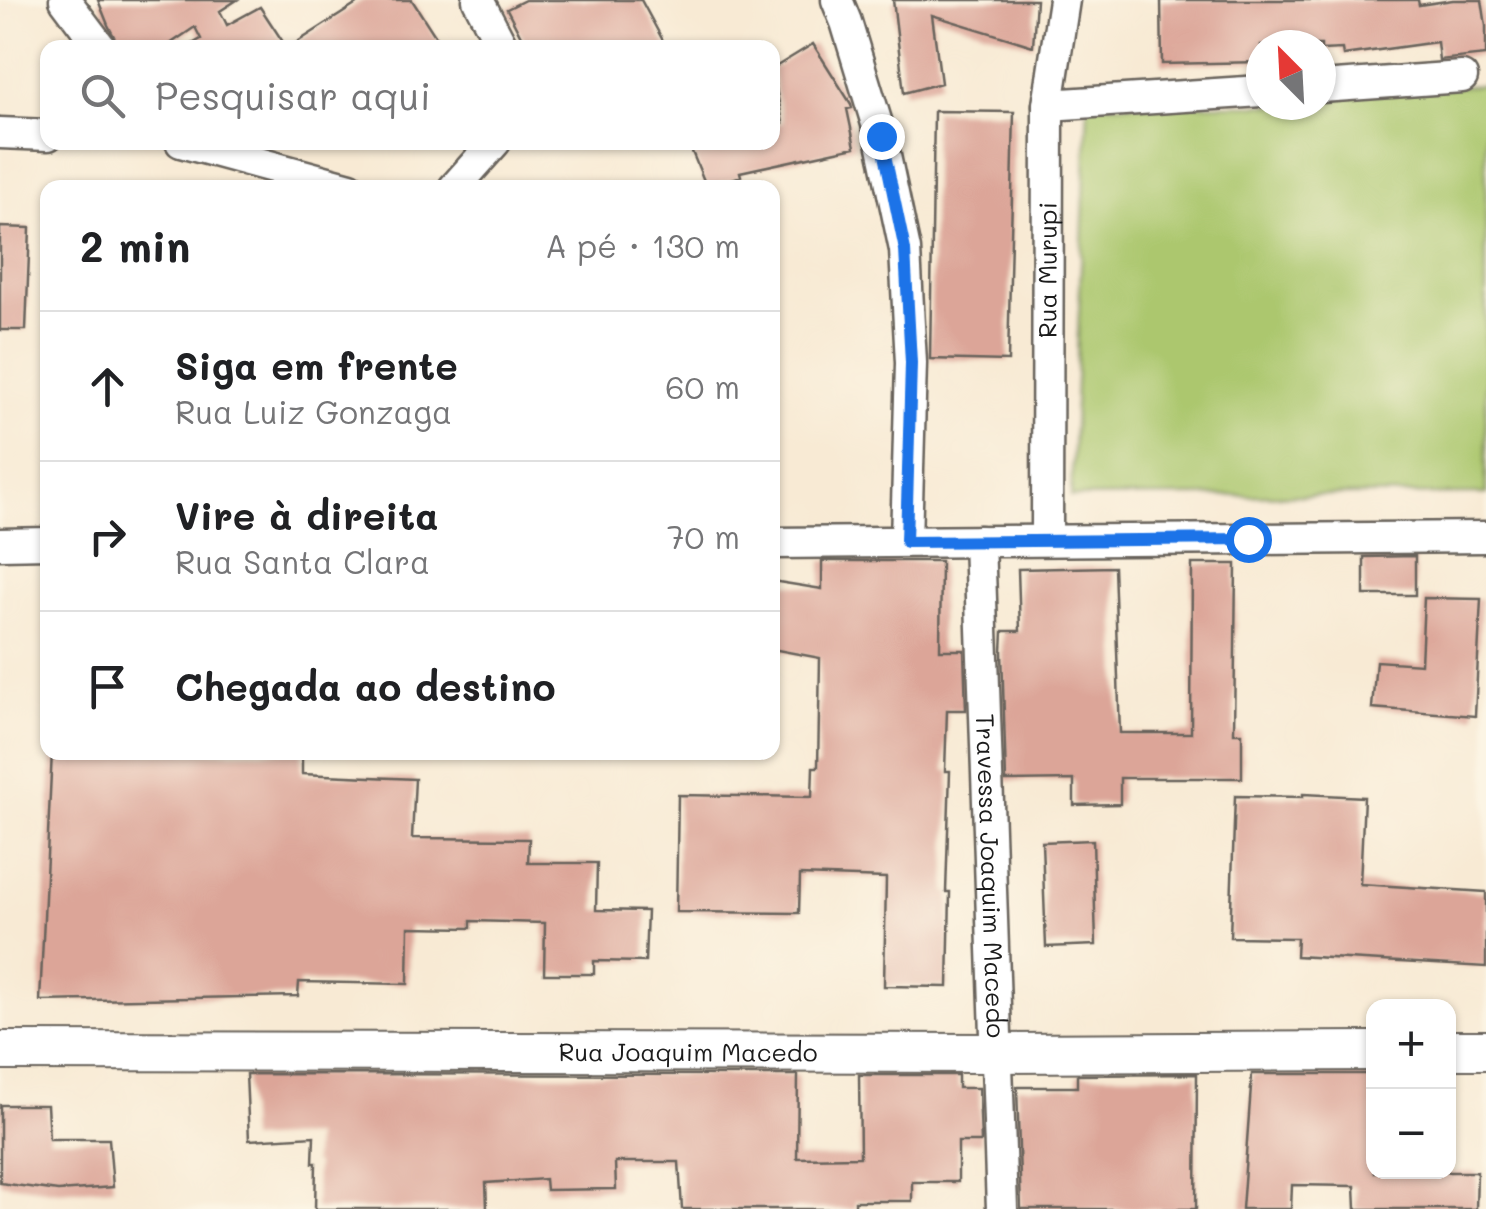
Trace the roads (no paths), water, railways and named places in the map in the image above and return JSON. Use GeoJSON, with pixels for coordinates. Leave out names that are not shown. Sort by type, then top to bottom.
{"type":"FeatureCollection","features":[{"type":"Feature","properties":{"kind":"street"},"geometry":{"type":"LineString","coordinates":[[65,0],[95,40]]}},
{"type":"Feature","properties":{"kind":"street"},"geometry":{"type":"LineString","coordinates":[[478,0],[499,40]]}},
{"type":"Feature","properties":{"kind":"street"},"geometry":{"type":"LineString","coordinates":[[837,0],[881,136],[905,250],[911,363],[906,542]]}},
{"type":"Feature","properties":{"kind":"street","name":"Rua Murupi"},"geometry":{"type":"LineString","coordinates":[[1047,540],[1048,105],[1064,0]]}},
{"type":"Feature","properties":{"kind":"street"},"geometry":{"type":"LineString","coordinates":[[1336,86],[1462,78]]}},
{"type":"Feature","properties":{"kind":"street"},"geometry":{"type":"LineString","coordinates":[[1048,105],[1246,92]]}},
{"type":"Feature","properties":{"kind":"street"},"geometry":{"type":"LineString","coordinates":[[0,132],[40,134]]}},
{"type":"Feature","properties":{"kind":"street"},"geometry":{"type":"LineString","coordinates":[[210,150],[321,180]]}},
{"type":"Feature","properties":{"kind":"street"},"geometry":{"type":"LineString","coordinates":[[461,180],[488,150]]}},
{"type":"Feature","properties":{"kind":"street"},"geometry":{"type":"LineString","coordinates":[[780,543],[1486,537]]}},
{"type":"Feature","properties":{"kind":"street","name":"Travessa Joaquim Macedo"},"geometry":{"type":"LineString","coordinates":[[979,541],[1002,1209]]}},
{"type":"Feature","properties":{"kind":"street"},"geometry":{"type":"LineString","coordinates":[[0,544],[40,544]]}},
{"type":"Feature","properties":{"kind":"street","name":"Rua Joaquim Macedo"},"geometry":{"type":"LineString","coordinates":[[0,1050],[1366,1050]]}},
{"type":"Feature","properties":{"kind":"street"},"geometry":{"type":"LineString","coordinates":[[1456,1050],[1486,1050]]}}]}
